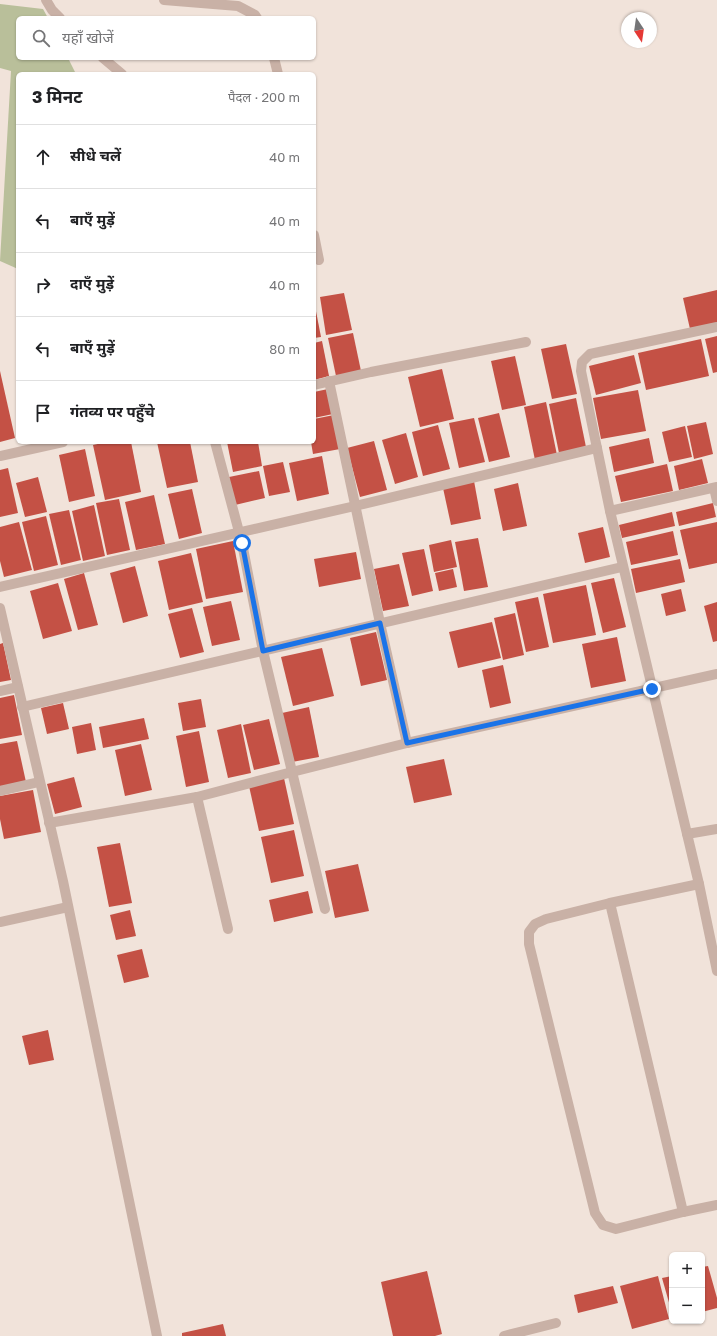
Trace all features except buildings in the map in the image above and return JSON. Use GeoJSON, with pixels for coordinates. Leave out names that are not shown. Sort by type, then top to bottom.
{"type":"FeatureCollection","features":[{"type":"Feature","properties":{"kind":"street"},"geometry":{"type":"LineString","coordinates":[[46,0],[58,16]]}},
{"type":"Feature","properties":{"kind":"street"},"geometry":{"type":"LineString","coordinates":[[164,0],[238,6],[256,16]]}},
{"type":"Feature","properties":{"kind":"street"},"geometry":{"type":"LineString","coordinates":[[105,60],[120,72]]}},
{"type":"Feature","properties":{"kind":"street"},"geometry":{"type":"LineString","coordinates":[[274,60],[278,72]]}},
{"type":"Feature","properties":{"kind":"street"},"geometry":{"type":"LineString","coordinates":[[316,243],[320,260]]}},
{"type":"Feature","properties":{"kind":"street"},"geometry":{"type":"LineString","coordinates":[[717,327],[590,354],[582,362],[581,371],[622,567],[699,884],[717,971]]}},
{"type":"Feature","properties":{"kind":"street"},"geometry":{"type":"LineString","coordinates":[[316,384],[371,372],[526,342]]}},
{"type":"Feature","properties":{"kind":"street"},"geometry":{"type":"LineString","coordinates":[[329,381],[407,743]]}},
{"type":"Feature","properties":{"kind":"street"},"geometry":{"type":"LineString","coordinates":[[0,456],[54,444]]}},
{"type":"Feature","properties":{"kind":"street"},"geometry":{"type":"LineString","coordinates":[[216,444],[239,532],[263,651],[325,909]]}},
{"type":"Feature","properties":{"kind":"street"},"geometry":{"type":"LineString","coordinates":[[0,587],[355,506],[597,448]]}},
{"type":"Feature","properties":{"kind":"street"},"geometry":{"type":"LineString","coordinates":[[610,511],[715,488],[717,501]]}},
{"type":"Feature","properties":{"kind":"street"},"geometry":{"type":"LineString","coordinates":[[22,707],[622,567]]}},
{"type":"Feature","properties":{"kind":"street"},"geometry":{"type":"LineString","coordinates":[[0,608],[68,907],[157,1336]]}},
{"type":"Feature","properties":{"kind":"street"},"geometry":{"type":"LineString","coordinates":[[49,823],[197,797],[407,743],[717,674]]}},
{"type":"Feature","properties":{"kind":"street"},"geometry":{"type":"LineString","coordinates":[[0,691],[18,687]]}},
{"type":"Feature","properties":{"kind":"street"},"geometry":{"type":"LineString","coordinates":[[0,791],[39,782]]}},
{"type":"Feature","properties":{"kind":"street"},"geometry":{"type":"LineString","coordinates":[[197,797],[228,929]]}},
{"type":"Feature","properties":{"kind":"street"},"geometry":{"type":"LineString","coordinates":[[687,834],[717,829]]}},
{"type":"Feature","properties":{"kind":"street"},"geometry":{"type":"LineString","coordinates":[[699,884],[610,903],[546,919],[535,924],[529,932],[529,944],[595,1213],[603,1226],[616,1229],[717,1205]]}},
{"type":"Feature","properties":{"kind":"street"},"geometry":{"type":"LineString","coordinates":[[610,903],[683,1212]]}},
{"type":"Feature","properties":{"kind":"street"},"geometry":{"type":"LineString","coordinates":[[0,922],[68,907]]}},
{"type":"Feature","properties":{"kind":"street"},"geometry":{"type":"LineString","coordinates":[[504,1336],[556,1323]]}},
{"type":"Feature","properties":{"kind":"green space"},"geometry":{"type":"Polygon","coordinates":[[[0,4],[43,9],[47,16],[16,16],[16,60],[69,60],[75,72],[16,72],[16,268],[0,261],[11,71],[0,68],[0,4]]]}},
{"type":"Feature","properties":{"kind":"route"},"geometry":{"type":"LineString","coordinates":[[242,543],[263,651],[380,623],[407,743],[652,689]]}}]}
